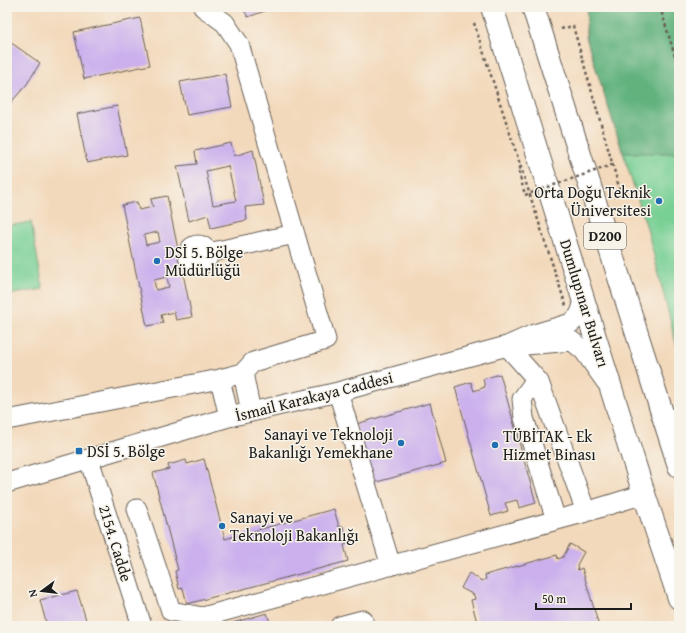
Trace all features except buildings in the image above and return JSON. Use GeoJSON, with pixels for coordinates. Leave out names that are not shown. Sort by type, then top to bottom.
{"type":"FeatureCollection","features":[{"type":"Feature","properties":{"kind":"highway","name":"Dumlupınar Bulvarı"},"geometry":{"type":"LineString","coordinates":[[492,7],[576,271],[644,494],[679,598]]}},
{"type":"Feature","properties":{"kind":"highway","name":"D200"},"geometry":{"type":"LineString","coordinates":[[532,7],[679,466]]}},
{"type":"Feature","properties":{"kind":"street"},"geometry":{"type":"LineString","coordinates":[[7,420],[220,379],[243,373],[253,362],[326,340],[239,44],[225,23],[203,7]]}},
{"type":"Feature","properties":{"kind":"street"},"geometry":{"type":"LineString","coordinates":[[208,253],[295,234]]}},
{"type":"Feature","properties":{"kind":"street","name":"İsmail Karakaya Caddesi"},"geometry":{"type":"LineString","coordinates":[[7,483],[229,417],[338,392],[507,346],[534,334],[570,323],[579,316],[583,305],[576,271]]}},
{"type":"Feature","properties":{"kind":"street","name":"İsmail Karakaya Caddesi"},"geometry":{"type":"LineString","coordinates":[[507,346],[572,341],[584,350],[612,391]]}},
{"type":"Feature","properties":{"kind":"street"},"geometry":{"type":"LineString","coordinates":[[507,346],[539,382],[586,512]]}},
{"type":"Feature","properties":{"kind":"street"},"geometry":{"type":"LineString","coordinates":[[243,373],[252,412]]}},
{"type":"Feature","properties":{"kind":"street"},"geometry":{"type":"LineString","coordinates":[[220,379],[229,417]]}},
{"type":"Feature","properties":{"kind":"street"},"geometry":{"type":"LineString","coordinates":[[539,382],[532,385],[522,399],[524,418],[556,520]]}},
{"type":"Feature","properties":{"kind":"street"},"geometry":{"type":"LineString","coordinates":[[338,392],[391,566]]}},
{"type":"Feature","properties":{"kind":"street","name":"2154. Cadde"},"geometry":{"type":"LineString","coordinates":[[89,459],[142,626]]}},
{"type":"Feature","properties":{"kind":"street"},"geometry":{"type":"LineString","coordinates":[[137,509],[171,611],[203,617],[586,512],[644,494]]}},
{"type":"Feature","properties":{"kind":"street"},"geometry":{"type":"LineString","coordinates":[[340,626],[363,620],[364,626]]}},
{"type":"Feature","properties":{"kind":"path"},"geometry":{"type":"LineString","coordinates":[[660,7],[679,69]]}},
{"type":"Feature","properties":{"kind":"path"},"geometry":{"type":"LineString","coordinates":[[474,23],[566,308]]}},
{"type":"Feature","properties":{"kind":"path"},"geometry":{"type":"LineString","coordinates":[[561,29],[573,26],[621,194],[612,197]]}},
{"type":"Feature","properties":{"kind":"path"},"geometry":{"type":"LineString","coordinates":[[522,168],[518,169],[525,194],[612,165]]}},
{"type":"Feature","properties":{"kind":"green space","name":"Orta Doğu Teknik Üniversitesi"},"geometry":{"type":"Polygon","coordinates":[[[587,7],[679,7],[679,355],[647,228],[586,37],[587,7]]]}},
{"type":"Feature","properties":{"kind":"green space","name":"Orta Doğu Teknik Üniversitesi"},"geometry":{"type":"Polygon","coordinates":[[[587,7],[679,7],[679,153],[623,153],[586,37],[587,7]]]}},
{"type":"Feature","properties":{"kind":"green space"},"geometry":{"type":"Polygon","coordinates":[[[31,222],[43,289],[7,295],[7,226],[31,222]]]}},
{"type":"Feature","properties":{"kind":"place","name":"Orta Doğu Teknik Üniversitesi"},"geometry":{"type":"Point","coordinates":[659,201]}},
{"type":"Feature","properties":{"kind":"place","name":"DSİ 5. Bölge Müdürlüğü"},"geometry":{"type":"Point","coordinates":[157,261]}},
{"type":"Feature","properties":{"kind":"place","name":"Sanayi ve Teknoloji Bakanlığı Yemekhane"},"geometry":{"type":"Point","coordinates":[401,443]}},
{"type":"Feature","properties":{"kind":"place","name":"TÜBİTAK - Ek Hizmet Binası"},"geometry":{"type":"Point","coordinates":[495,445]}},
{"type":"Feature","properties":{"kind":"place","name":"DSİ 5. Bölge"},"geometry":{"type":"Point","coordinates":[79,451]}},
{"type":"Feature","properties":{"kind":"place","name":"Sanayi ve Teknoloji Bakanlığı"},"geometry":{"type":"Point","coordinates":[222,526]}}]}
